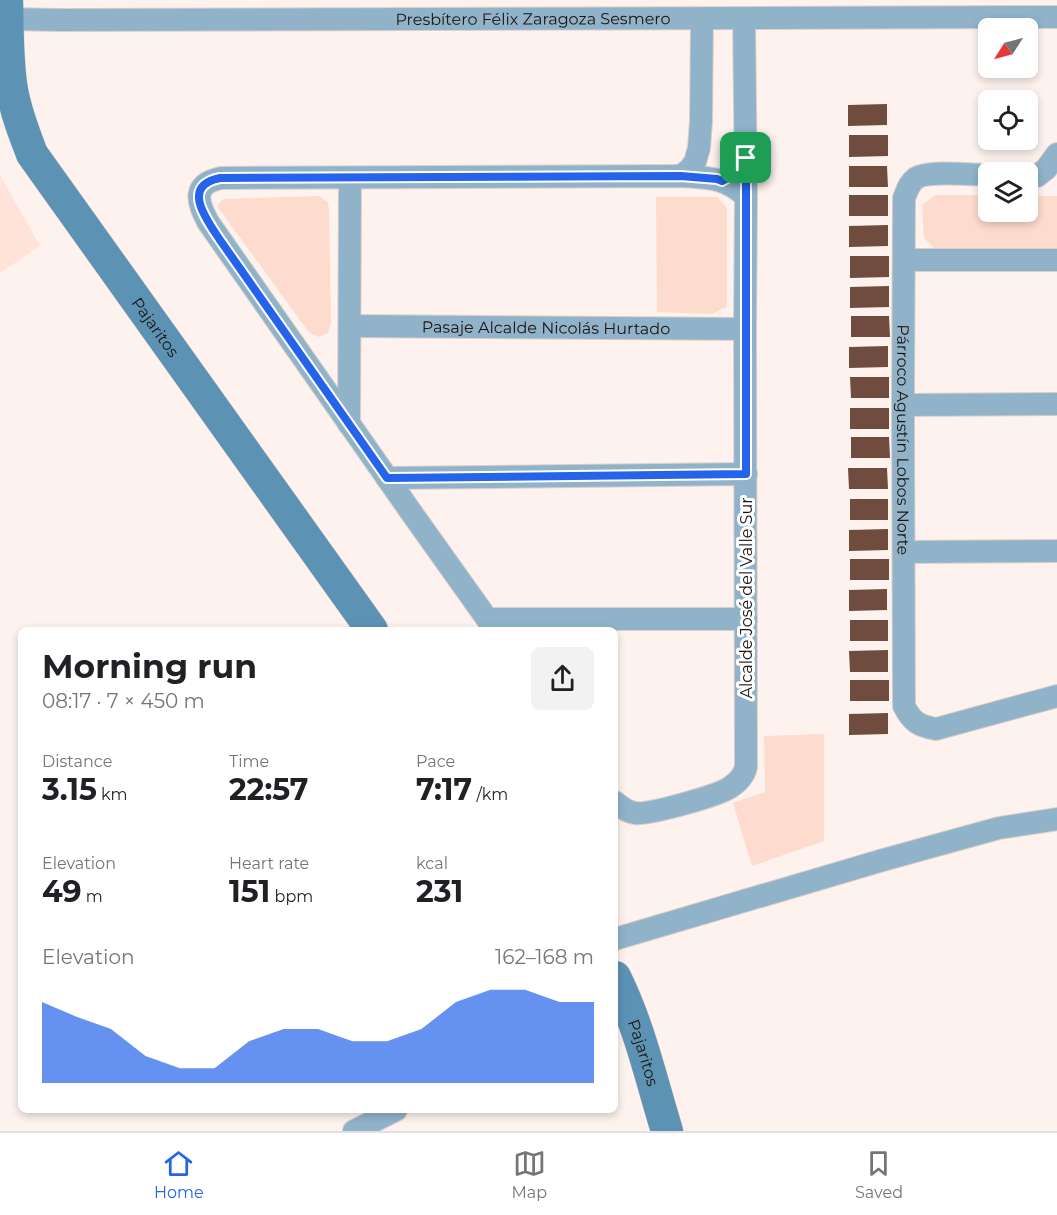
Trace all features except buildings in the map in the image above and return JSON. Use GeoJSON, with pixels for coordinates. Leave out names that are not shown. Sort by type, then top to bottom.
{"type":"FeatureCollection","features":[{"type":"Feature","properties":{"kind":"street"},"geometry":{"type":"LineString","coordinates":[[543,0],[550,9],[566,18]]}},
{"type":"Feature","properties":{"kind":"street","name":"Presbítero Félix Zaragoza Sesmero"},"geometry":{"type":"LineString","coordinates":[[7,10],[84,20],[1057,18]]}},
{"type":"Feature","properties":{"kind":"street","name":"Pajaritos"},"geometry":{"type":"LineString","coordinates":[[7,10],[12,92],[20,126],[33,154],[370,627]]}},
{"type":"Feature","properties":{"kind":"street"},"geometry":{"type":"LineString","coordinates":[[681,176],[695,162],[699,148],[702,18]]}},
{"type":"Feature","properties":{"kind":"street","name":"Alcalde José del Valle Sur"},"geometry":{"type":"LineString","coordinates":[[622,807],[643,814],[712,796],[736,783],[745,772],[747,761],[744,18]]}},
{"type":"Feature","properties":{"kind":"street"},"geometry":{"type":"LineString","coordinates":[[1040,177],[1057,154]]}},
{"type":"Feature","properties":{"kind":"street"},"geometry":{"type":"LineString","coordinates":[[722,181],[732,176],[746,158]]}},
{"type":"Feature","properties":{"kind":"street","name":"Párroco Agustín Lobos Norte"},"geometry":{"type":"LineString","coordinates":[[978,175],[921,176],[911,183],[906,192],[904,204],[904,706],[916,722],[936,729],[1057,696]]}},
{"type":"Feature","properties":{"kind":"street"},"geometry":{"type":"LineString","coordinates":[[746,197],[740,191],[717,179],[681,176],[220,178],[208,183],[200,191],[199,201],[200,208],[208,222],[491,624],[746,619]]}},
{"type":"Feature","properties":{"kind":"street"},"geometry":{"type":"LineString","coordinates":[[349,424],[350,178]]}},
{"type":"Feature","properties":{"kind":"street"},"geometry":{"type":"LineString","coordinates":[[904,260],[1057,260]]}},
{"type":"Feature","properties":{"kind":"street","name":"Pasaje Alcalde Nicolás Hurtado"},"geometry":{"type":"LineString","coordinates":[[350,326],[745,329]]}},
{"type":"Feature","properties":{"kind":"street"},"geometry":{"type":"LineString","coordinates":[[903,405],[1057,404]]}},
{"type":"Feature","properties":{"kind":"street"},"geometry":{"type":"LineString","coordinates":[[387,478],[746,474]]}},
{"type":"Feature","properties":{"kind":"street"},"geometry":{"type":"LineString","coordinates":[[904,552],[1057,551]]}},
{"type":"Feature","properties":{"kind":"street"},"geometry":{"type":"LineString","coordinates":[[618,938],[999,828],[1057,819]]}},
{"type":"Feature","properties":{"kind":"street","name":"Pajaritos"},"geometry":{"type":"LineString","coordinates":[[618,990],[633,1018],[667,1131]]}},
{"type":"Feature","properties":{"kind":"street"},"geometry":{"type":"LineString","coordinates":[[354,1131],[390,1113]]}},
{"type":"Feature","properties":{"kind":"shaded area"},"geometry":{"type":"Polygon","coordinates":[[[0,175],[40,246],[0,273],[0,175]]]}},
{"type":"Feature","properties":{"kind":"shaded area"},"geometry":{"type":"Polygon","coordinates":[[[935,195],[978,195],[978,222],[1038,222],[1038,196],[1057,196],[1057,249],[934,248],[924,238],[922,205],[935,195]]]}},
{"type":"Feature","properties":{"kind":"shaded area"},"geometry":{"type":"Polygon","coordinates":[[[318,196],[328,202],[329,211],[331,323],[328,333],[319,337],[308,331],[217,206],[223,199],[318,196]]]}},
{"type":"Feature","properties":{"kind":"shaded area"},"geometry":{"type":"Polygon","coordinates":[[[656,197],[717,197],[727,208],[727,307],[712,314],[657,312],[656,197]]]}},
{"type":"Feature","properties":{"kind":"shaded area"},"geometry":{"type":"Polygon","coordinates":[[[824,734],[824,841],[752,866],[733,803],[765,792],[764,736],[824,734]]]}},
{"type":"Feature","properties":{"kind":"route"},"geometry":{"type":"LineString","coordinates":[[746,158],[746,474],[387,478],[220,240],[203,214],[199,201],[200,191],[204,186],[220,178],[681,176],[722,181],[732,176],[746,158]]}}]}
